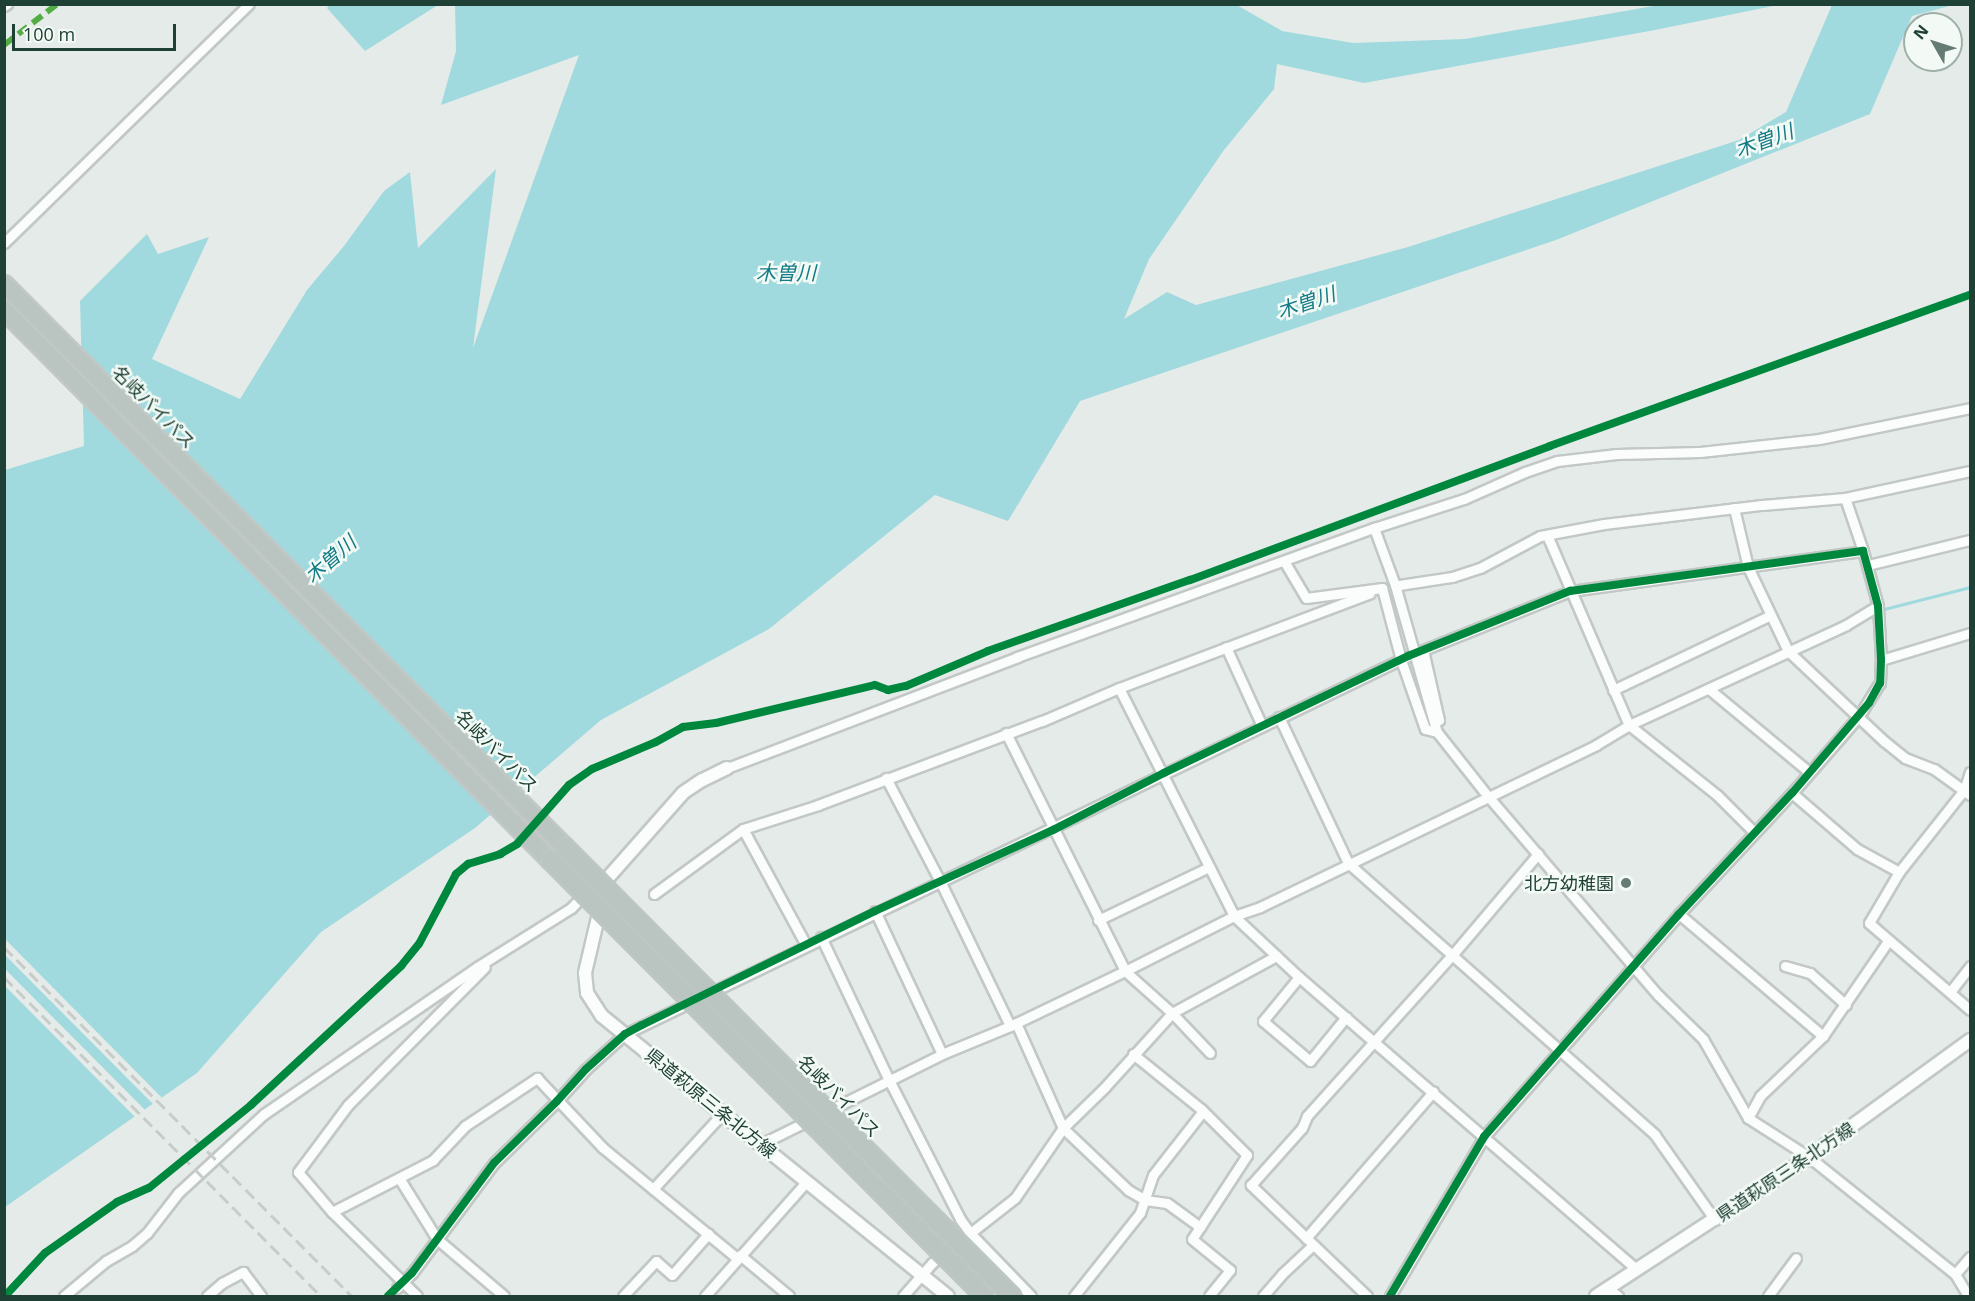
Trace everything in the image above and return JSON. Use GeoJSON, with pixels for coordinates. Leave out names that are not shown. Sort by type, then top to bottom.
{"type":"FeatureCollection","features":[{"type":"Feature","properties":{"kind":"highway","name":"名岐バイパス"},"geometry":{"type":"LineString","coordinates":[[4,284],[1012,1296]]}},
{"type":"Feature","properties":{"kind":"highway","name":"名岐バイパス"},"geometry":{"type":"LineString","coordinates":[[4,310],[984,1296]]}},
{"type":"Feature","properties":{"kind":"main road","name":"県道萩原三条北方線"},"geometry":{"type":"LineString","coordinates":[[727,768],[702,780],[683,793],[607,879],[585,980],[587,993],[594,1006],[625,1034],[948,1296]]}},
{"type":"Feature","properties":{"kind":"main road","name":"県道萩原三条北方線"},"geometry":{"type":"LineString","coordinates":[[1596,1296],[1613,1292],[1637,1270],[1809,1157],[1971,1040]]}},
{"type":"Feature","properties":{"kind":"street"},"geometry":{"type":"LineString","coordinates":[[4,243],[249,4]]}},
{"type":"Feature","properties":{"kind":"street"},"geometry":{"type":"LineString","coordinates":[[727,768],[1017,657],[1374,528],[1464,499],[1525,472],[1557,461],[1617,454],[1700,452],[1820,439],[1971,408]]}},
{"type":"Feature","properties":{"kind":"street"},"geometry":{"type":"LineString","coordinates":[[1400,585],[1452,577],[1480,568],[1547,535],[1604,524],[1734,508],[1845,498],[1971,471]]}},
{"type":"Feature","properties":{"kind":"street"},"geometry":{"type":"LineString","coordinates":[[1390,1296],[1484,1137],[1753,831],[1792,793],[1859,716],[1880,683],[1878,606],[1868,565],[1845,498]]}},
{"type":"Feature","properties":{"kind":"street"},"geometry":{"type":"LineString","coordinates":[[1734,508],[1748,567],[1769,616],[1788,651],[1905,758],[1934,769],[1967,793]]}},
{"type":"Feature","properties":{"kind":"street"},"geometry":{"type":"LineString","coordinates":[[1374,528],[1395,585],[1437,732],[1487,795],[1658,995],[1703,1039],[1748,1118],[1809,1157],[1955,1274],[1968,1296]]}},
{"type":"Feature","properties":{"kind":"street"},"geometry":{"type":"LineString","coordinates":[[1547,535],[1629,725],[1718,795],[1753,831]]}},
{"type":"Feature","properties":{"kind":"street"},"geometry":{"type":"LineString","coordinates":[[1868,565],[1971,540]]}},
{"type":"Feature","properties":{"kind":"street"},"geometry":{"type":"LineString","coordinates":[[1437,732],[1439,720],[1421,651],[1570,591],[1863,551]]}},
{"type":"Feature","properties":{"kind":"street"},"geometry":{"type":"LineString","coordinates":[[1284,561],[1305,598],[1384,587]]}},
{"type":"Feature","properties":{"kind":"street"},"geometry":{"type":"LineString","coordinates":[[1384,587],[1425,729],[1437,732]]}},
{"type":"Feature","properties":{"kind":"street"},"geometry":{"type":"LineString","coordinates":[[654,894],[743,829],[818,805],[1226,647],[1279,630],[1384,587]]}},
{"type":"Feature","properties":{"kind":"street"},"geometry":{"type":"LineString","coordinates":[[761,1144],[942,1054],[1013,1024],[1234,916],[1260,906],[1487,795],[1596,745],[1629,725],[1846,625],[1878,606]]}},
{"type":"Feature","properties":{"kind":"street"},"geometry":{"type":"LineString","coordinates":[[1613,690],[1769,616]]}},
{"type":"Feature","properties":{"kind":"street"},"geometry":{"type":"LineString","coordinates":[[1881,660],[1971,633]]}},
{"type":"Feature","properties":{"kind":"street"},"geometry":{"type":"LineString","coordinates":[[1226,647],[1262,726]]}},
{"type":"Feature","properties":{"kind":"street"},"geometry":{"type":"LineString","coordinates":[[401,1285],[494,1163],[586,1069],[625,1034],[821,937],[1053,830],[1164,773],[1405,658]]}},
{"type":"Feature","properties":{"kind":"street"},"geometry":{"type":"LineString","coordinates":[[1119,688],[1164,773],[1234,916],[1299,977],[1637,1270]]}},
{"type":"Feature","properties":{"kind":"street"},"geometry":{"type":"LineString","coordinates":[[1709,689],[1809,772]]}},
{"type":"Feature","properties":{"kind":"street"},"geometry":{"type":"LineString","coordinates":[[1279,717],[1348,862],[1454,953],[1655,1135],[1715,1220]]}},
{"type":"Feature","properties":{"kind":"street"},"geometry":{"type":"LineString","coordinates":[[1006,733],[1125,971],[1172,1013],[1210,1053]]}},
{"type":"Feature","properties":{"kind":"street"},"geometry":{"type":"LineString","coordinates":[[1971,772],[1967,793],[1899,872],[1869,923],[1971,1010]]}},
{"type":"Feature","properties":{"kind":"street"},"geometry":{"type":"LineString","coordinates":[[886,778],[1013,1024],[1063,1128],[1128,1190],[1145,1200],[1167,1203],[1200,1227]]}},
{"type":"Feature","properties":{"kind":"street"},"geometry":{"type":"LineString","coordinates":[[1792,793],[1857,849],[1899,872]]}},
{"type":"Feature","properties":{"kind":"street"},"geometry":{"type":"LineString","coordinates":[[743,829],[806,945]]}},
{"type":"Feature","properties":{"kind":"street"},"geometry":{"type":"LineString","coordinates":[[1251,1185],[1302,1128],[1307,1116],[1454,953],[1538,854]]}},
{"type":"Feature","properties":{"kind":"street"},"geometry":{"type":"LineString","coordinates":[[1098,920],[1209,867]]}},
{"type":"Feature","properties":{"kind":"street"},"geometry":{"type":"LineString","coordinates":[[63,1296],[105,1261],[132,1246],[147,1233],[178,1193],[264,1114],[344,1057],[571,908],[592,886],[607,879]]}},
{"type":"Feature","properties":{"kind":"street"},"geometry":{"type":"LineString","coordinates":[[875,911],[942,1054]]}},
{"type":"Feature","properties":{"kind":"street"},"geometry":{"type":"LineString","coordinates":[[1679,914],[1823,1036]]}},
{"type":"Feature","properties":{"kind":"street"},"geometry":{"type":"LineString","coordinates":[[821,937],[889,1080],[960,1219],[971,1234],[1030,1296]]}},
{"type":"Feature","properties":{"kind":"street"},"geometry":{"type":"LineString","coordinates":[[1748,1118],[1760,1096],[1823,1036],[1888,941]]}},
{"type":"Feature","properties":{"kind":"street"},"geometry":{"type":"LineString","coordinates":[[417,1296],[401,1285],[332,1212],[298,1172],[348,1105],[496,956]]}},
{"type":"Feature","properties":{"kind":"street"},"geometry":{"type":"LineString","coordinates":[[903,1296],[932,1263],[1015,1198],[1063,1128],[1104,1088],[1172,1013],[1276,956]]}},
{"type":"Feature","properties":{"kind":"street"},"geometry":{"type":"LineString","coordinates":[[1785,966],[1810,974],[1846,1005]]}},
{"type":"Feature","properties":{"kind":"street"},"geometry":{"type":"LineString","coordinates":[[1950,993],[1971,966]]}},
{"type":"Feature","properties":{"kind":"street"},"geometry":{"type":"LineString","coordinates":[[1299,977],[1263,1021],[1310,1061],[1347,1017]]}},
{"type":"Feature","properties":{"kind":"street"},"geometry":{"type":"LineString","coordinates":[[1133,1054],[1203,1111],[1247,1155],[1192,1239],[1230,1270],[1215,1295]]}},
{"type":"Feature","properties":{"kind":"street"},"geometry":{"type":"LineString","coordinates":[[332,1212],[433,1160],[465,1126],[537,1077],[603,1148],[708,1234],[789,1296]]}},
{"type":"Feature","properties":{"kind":"street"},"geometry":{"type":"LineString","coordinates":[[1306,1238],[1433,1092]]}},
{"type":"Feature","properties":{"kind":"street"},"geometry":{"type":"LineString","coordinates":[[1074,1296],[1140,1213],[1153,1175],[1203,1111]]}},
{"type":"Feature","properties":{"kind":"street"},"geometry":{"type":"LineString","coordinates":[[653,1189],[723,1113]]}},
{"type":"Feature","properties":{"kind":"street"},"geometry":{"type":"LineString","coordinates":[[1236,1171],[1367,1296]]}},
{"type":"Feature","properties":{"kind":"street"},"geometry":{"type":"LineString","coordinates":[[399,1179],[437,1239],[504,1296]]}},
{"type":"Feature","properties":{"kind":"street"},"geometry":{"type":"LineString","coordinates":[[705,1296],[807,1181]]}},
{"type":"Feature","properties":{"kind":"street"},"geometry":{"type":"LineString","coordinates":[[623,1296],[656,1261],[672,1275],[708,1234]]}},
{"type":"Feature","properties":{"kind":"street"},"geometry":{"type":"LineString","coordinates":[[1263,1296],[1313,1245]]}},
{"type":"Feature","properties":{"kind":"street"},"geometry":{"type":"LineString","coordinates":[[1955,1274],[1971,1257]]}},
{"type":"Feature","properties":{"kind":"street"},"geometry":{"type":"LineString","coordinates":[[1768,1296],[1796,1258]]}},
{"type":"Feature","properties":{"kind":"street"},"geometry":{"type":"LineString","coordinates":[[207,1296],[222,1283],[243,1272],[261,1296]]}},
{"type":"Feature","properties":{"kind":"water"},"geometry":{"type":"Polygon","coordinates":[[[330,4],[438,5],[365,51],[327,8],[330,4]]]}},
{"type":"Feature","properties":{"kind":"water","name":"木曽川"},"geometry":{"type":"Polygon","coordinates":[[[1235,4],[1282,31],[1353,43],[1465,39],[1659,5],[1778,5],[1364,83],[1277,64],[1274,89],[1224,150],[1149,259],[1124,319],[1167,292],[1196,305],[1408,247],[1739,140],[1786,112],[1832,5],[1953,5],[1927,12],[1903,12],[1903,37],[1870,114],[1556,240],[1080,401],[1008,521],[935,495],[769,629],[601,720],[475,828],[321,932],[197,1073],[5,1207],[5,470],[84,446],[80,301],[147,234],[158,254],[209,237],[152,359],[240,399],[307,290],[344,246],[384,191],[410,172],[418,248],[496,169],[473,348],[579,55],[441,105],[456,51],[455,5],[1235,4]]]}},
{"type":"Feature","properties":{"kind":"pier"},"geometry":{"type":"Polygon","coordinates":[[[5,939],[164,1100],[155,1106],[5,955],[5,939]]]}},
{"type":"Feature","properties":{"kind":"pier"},"geometry":{"type":"Polygon","coordinates":[[[5,969],[147,1112],[137,1119],[5,986],[5,969]]]}},
{"type":"Feature","properties":{"kind":"waterway"},"geometry":{"type":"LineString","coordinates":[[1884,609],[1970,587]]}},
{"type":"Feature","properties":{"kind":"tunnel"},"geometry":{"type":"LineString","coordinates":[[388,1296],[397,1288]]}},
{"type":"Feature","properties":{"kind":"railway"},"geometry":{"type":"LineString","coordinates":[[4,947],[352,1296]]}},
{"type":"Feature","properties":{"kind":"railway"},"geometry":{"type":"LineString","coordinates":[[4,977],[321,1296]]}},
{"type":"Feature","properties":{"kind":"marked path"},"geometry":{"type":"LineString","coordinates":[[4,45],[57,4]]}},
{"type":"Feature","properties":{"kind":"cycle path"},"geometry":{"type":"LineString","coordinates":[[5,1296],[45,1253],[117,1202],[149,1188],[251,1105],[401,966],[419,944],[456,874],[468,864],[500,854],[517,844],[569,785],[592,769],[656,742],[683,727],[716,723],[875,685],[888,690],[906,686],[988,651],[1190,580],[1550,446],[1970,295]]}},
{"type":"Feature","properties":{"kind":"cycle path"},"geometry":{"type":"LineString","coordinates":[[388,1296],[412,1273],[494,1163],[586,1069],[625,1034],[642,1025],[875,911],[1053,830],[1164,773],[1408,656],[1570,591],[1863,551],[1878,606],[1881,660],[1880,683],[1869,703],[1792,793],[1679,914],[1484,1137],[1390,1296]]}},
{"type":"Feature","properties":{"kind":"place","name":"北方幼稚園"},"geometry":{"type":"Point","coordinates":[1626,883]}}]}
